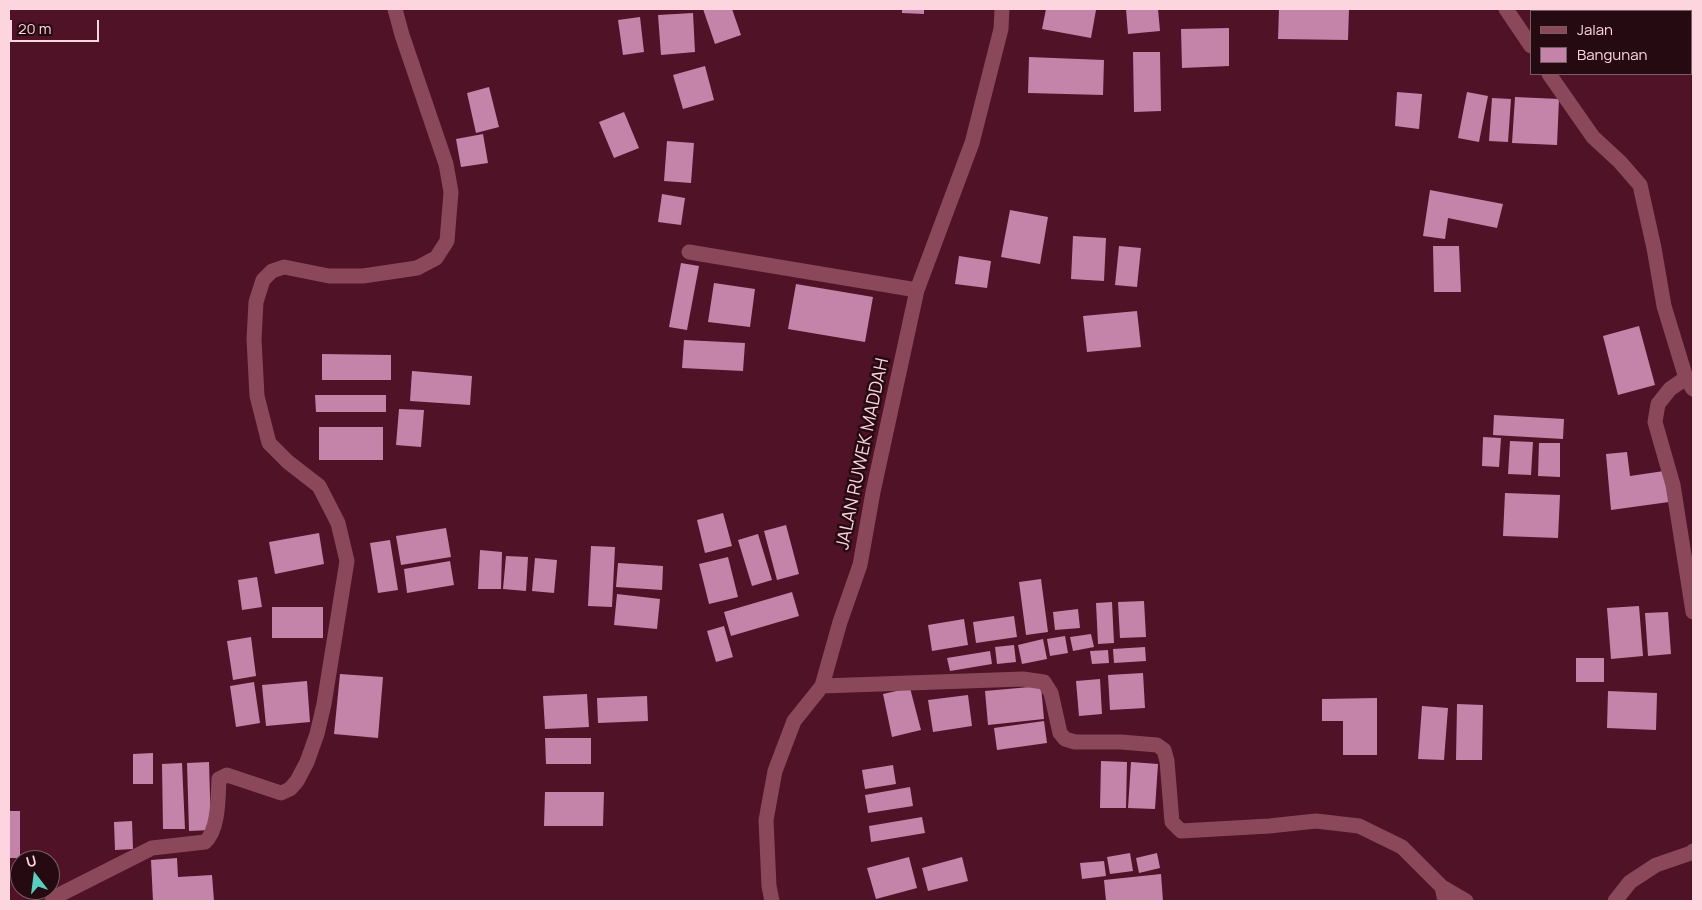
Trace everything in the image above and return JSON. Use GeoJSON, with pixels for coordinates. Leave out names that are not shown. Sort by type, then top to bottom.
{"type":"FeatureCollection","features":[{"type":"Feature","properties":{"kind":"street"},"geometry":{"type":"LineString","coordinates":[[52,901],[55,897],[152,848],[205,842],[214,829],[219,779],[223,776],[228,775],[281,793],[290,789],[298,781],[308,762],[324,704],[347,561],[338,523],[318,486],[288,462],[269,443],[257,396],[254,339],[256,302],[263,280],[272,271],[284,267],[329,276],[362,276],[417,268],[436,258],[447,241],[451,192],[446,164],[395,9]]}},
{"type":"Feature","properties":{"kind":"street","name":"JALAN RUWEK MADDAH"},"geometry":{"type":"LineString","coordinates":[[772,901],[769,886],[766,820],[774,771],[794,721],[822,686],[840,622],[860,565],[917,290],[972,143],[1001,29],[1002,9]]}},
{"type":"Feature","properties":{"kind":"street"},"geometry":{"type":"LineString","coordinates":[[1506,9],[1530,45]]}},
{"type":"Feature","properties":{"kind":"street"},"geometry":{"type":"LineString","coordinates":[[1550,75],[1593,137],[1620,162],[1640,185],[1664,306],[1690,383],[1670,389],[1658,404],[1656,422],[1673,486],[1693,612]]}},
{"type":"Feature","properties":{"kind":"street"},"geometry":{"type":"LineString","coordinates":[[689,252],[917,290]]}},
{"type":"Feature","properties":{"kind":"street"},"geometry":{"type":"LineString","coordinates":[[822,686],[1023,679],[1044,682],[1051,693],[1060,733],[1065,739],[1075,742],[1121,742],[1157,746],[1164,750],[1167,761],[1172,822],[1180,831],[1269,826],[1316,821],[1358,826],[1402,847],[1443,894],[1466,901]]}},
{"type":"Feature","properties":{"kind":"street"},"geometry":{"type":"LineString","coordinates":[[1615,901],[1630,882],[1656,865],[1693,851]]}},
{"type":"Feature","properties":{"kind":"building"},"geometry":{"type":"Polygon","coordinates":[[[703,9],[732,9],[741,35],[715,44],[703,9]]]}},
{"type":"Feature","properties":{"kind":"building"},"geometry":{"type":"Polygon","coordinates":[[[902,9],[924,9],[924,14],[902,13],[902,9]]]}},
{"type":"Feature","properties":{"kind":"building"},"geometry":{"type":"Polygon","coordinates":[[[1046,9],[1096,10],[1091,38],[1042,29],[1046,9]]]}},
{"type":"Feature","properties":{"kind":"building"},"geometry":{"type":"Polygon","coordinates":[[[1126,9],[1158,9],[1160,31],[1128,34],[1126,9]]]}},
{"type":"Feature","properties":{"kind":"building"},"geometry":{"type":"Polygon","coordinates":[[[1279,9],[1349,9],[1348,40],[1278,39],[1279,9]]]}},
{"type":"Feature","properties":{"kind":"building"},"geometry":{"type":"Polygon","coordinates":[[[693,13],[695,52],[661,55],[658,15],[693,13]]]}},
{"type":"Feature","properties":{"kind":"building"},"geometry":{"type":"Polygon","coordinates":[[[640,17],[644,52],[623,55],[618,20],[640,17]]]}},
{"type":"Feature","properties":{"kind":"building"},"geometry":{"type":"Polygon","coordinates":[[[1229,28],[1229,66],[1182,68],[1181,29],[1229,28]]]}},
{"type":"Feature","properties":{"kind":"building"},"geometry":{"type":"Polygon","coordinates":[[[1133,52],[1160,52],[1161,111],[1134,112],[1133,52]]]}},
{"type":"Feature","properties":{"kind":"building"},"geometry":{"type":"Polygon","coordinates":[[[1029,57],[1104,60],[1103,95],[1028,93],[1029,57]]]}},
{"type":"Feature","properties":{"kind":"building"},"geometry":{"type":"Polygon","coordinates":[[[705,66],[714,100],[683,109],[673,75],[705,66]]]}},
{"type":"Feature","properties":{"kind":"building"},"geometry":{"type":"Polygon","coordinates":[[[489,87],[499,127],[476,133],[467,93],[489,87]]]}},
{"type":"Feature","properties":{"kind":"building"},"geometry":{"type":"Polygon","coordinates":[[[1397,92],[1422,94],[1419,129],[1395,126],[1397,92]]]}},
{"type":"Feature","properties":{"kind":"building"},"geometry":{"type":"Polygon","coordinates":[[[1467,92],[1488,96],[1479,142],[1458,138],[1467,92]]]}},
{"type":"Feature","properties":{"kind":"building"},"geometry":{"type":"Polygon","coordinates":[[[1515,97],[1559,99],[1557,145],[1512,143],[1515,97]]]}},
{"type":"Feature","properties":{"kind":"building"},"geometry":{"type":"Polygon","coordinates":[[[1492,98],[1511,99],[1508,142],[1489,141],[1492,98]]]}},
{"type":"Feature","properties":{"kind":"building"},"geometry":{"type":"Polygon","coordinates":[[[624,112],[639,148],[614,158],[599,122],[624,112]]]}},
{"type":"Feature","properties":{"kind":"building"},"geometry":{"type":"Polygon","coordinates":[[[483,134],[488,163],[461,167],[456,139],[483,134]]]}},
{"type":"Feature","properties":{"kind":"building"},"geometry":{"type":"Polygon","coordinates":[[[667,141],[694,143],[691,183],[664,181],[667,141]]]}},
{"type":"Feature","properties":{"kind":"building"},"geometry":{"type":"Polygon","coordinates":[[[1430,190],[1503,204],[1497,228],[1448,218],[1445,239],[1423,236],[1430,190]]]}},
{"type":"Feature","properties":{"kind":"building"},"geometry":{"type":"Polygon","coordinates":[[[662,194],[685,198],[681,225],[658,222],[662,194]]]}},
{"type":"Feature","properties":{"kind":"building"},"geometry":{"type":"Polygon","coordinates":[[[1010,210],[1048,217],[1040,264],[1001,257],[1010,210]]]}},
{"type":"Feature","properties":{"kind":"building"},"geometry":{"type":"Polygon","coordinates":[[[1073,236],[1106,238],[1104,281],[1071,279],[1073,236]]]}},
{"type":"Feature","properties":{"kind":"building"},"geometry":{"type":"Polygon","coordinates":[[[1119,246],[1141,248],[1137,287],[1115,285],[1119,246]]]}},
{"type":"Feature","properties":{"kind":"building"},"geometry":{"type":"Polygon","coordinates":[[[1433,246],[1459,246],[1461,292],[1434,292],[1433,246]]]}},
{"type":"Feature","properties":{"kind":"building"},"geometry":{"type":"Polygon","coordinates":[[[959,256],[991,261],[987,288],[955,284],[959,256]]]}},
{"type":"Feature","properties":{"kind":"building"},"geometry":{"type":"Polygon","coordinates":[[[681,263],[699,266],[687,330],[669,327],[681,263]]]}},
{"type":"Feature","properties":{"kind":"building"},"geometry":{"type":"Polygon","coordinates":[[[714,283],[755,289],[750,327],[708,322],[714,283]]]}},
{"type":"Feature","properties":{"kind":"building"},"geometry":{"type":"Polygon","coordinates":[[[796,284],[873,297],[865,342],[788,329],[796,284]]]}},
{"type":"Feature","properties":{"kind":"building"},"geometry":{"type":"Polygon","coordinates":[[[1137,311],[1141,347],[1087,352],[1083,316],[1137,311]]]}},
{"type":"Feature","properties":{"kind":"building"},"geometry":{"type":"Polygon","coordinates":[[[1639,326],[1655,385],[1618,395],[1603,336],[1639,326]]]}},
{"type":"Feature","properties":{"kind":"building"},"geometry":{"type":"Polygon","coordinates":[[[684,340],[745,343],[743,371],[682,368],[684,340]]]}},
{"type":"Feature","properties":{"kind":"building"},"geometry":{"type":"Polygon","coordinates":[[[322,354],[391,355],[391,380],[322,380],[322,354]]]}},
{"type":"Feature","properties":{"kind":"building"},"geometry":{"type":"Polygon","coordinates":[[[412,371],[472,376],[470,405],[410,401],[412,371]]]}},
{"type":"Feature","properties":{"kind":"building"},"geometry":{"type":"Polygon","coordinates":[[[315,395],[386,395],[386,412],[316,412],[315,395]]]}},
{"type":"Feature","properties":{"kind":"building"},"geometry":{"type":"Polygon","coordinates":[[[399,409],[424,410],[421,447],[396,445],[399,409]]]}},
{"type":"Feature","properties":{"kind":"building"},"geometry":{"type":"Polygon","coordinates":[[[1494,415],[1564,419],[1563,439],[1493,435],[1494,415]]]}},
{"type":"Feature","properties":{"kind":"building"},"geometry":{"type":"Polygon","coordinates":[[[319,427],[383,427],[383,460],[319,460],[319,427]]]}},
{"type":"Feature","properties":{"kind":"building"},"geometry":{"type":"Polygon","coordinates":[[[1483,437],[1501,438],[1499,467],[1482,466],[1483,437]]]}},
{"type":"Feature","properties":{"kind":"building"},"geometry":{"type":"Polygon","coordinates":[[[1510,441],[1533,442],[1531,475],[1508,474],[1510,441]]]}},
{"type":"Feature","properties":{"kind":"building"},"geometry":{"type":"Polygon","coordinates":[[[1539,443],[1560,443],[1560,477],[1538,476],[1539,443]]]}},
{"type":"Feature","properties":{"kind":"building"},"geometry":{"type":"Polygon","coordinates":[[[1627,452],[1630,476],[1664,471],[1669,502],[1611,510],[1606,454],[1627,452]]]}},
{"type":"Feature","properties":{"kind":"building"},"geometry":{"type":"Polygon","coordinates":[[[1505,493],[1560,495],[1558,538],[1503,536],[1505,493]]]}},
{"type":"Feature","properties":{"kind":"building"},"geometry":{"type":"Polygon","coordinates":[[[723,513],[732,546],[705,553],[697,520],[723,513]]]}},
{"type":"Feature","properties":{"kind":"building"},"geometry":{"type":"Polygon","coordinates":[[[786,525],[799,574],[777,580],[764,531],[786,525]]]}},
{"type":"Feature","properties":{"kind":"building"},"geometry":{"type":"Polygon","coordinates":[[[446,528],[451,557],[401,565],[396,536],[446,528]]]}},
{"type":"Feature","properties":{"kind":"building"},"geometry":{"type":"Polygon","coordinates":[[[319,533],[324,564],[275,574],[269,542],[319,533]]]}},
{"type":"Feature","properties":{"kind":"building"},"geometry":{"type":"Polygon","coordinates":[[[758,534],[772,580],[752,586],[738,540],[758,534]]]}},
{"type":"Feature","properties":{"kind":"building"},"geometry":{"type":"Polygon","coordinates":[[[390,540],[398,590],[378,593],[370,543],[390,540]]]}},
{"type":"Feature","properties":{"kind":"building"},"geometry":{"type":"Polygon","coordinates":[[[591,546],[615,547],[612,607],[588,606],[591,546]]]}},
{"type":"Feature","properties":{"kind":"building"},"geometry":{"type":"Polygon","coordinates":[[[480,550],[502,552],[501,589],[478,589],[480,550]]]}},
{"type":"Feature","properties":{"kind":"building"},"geometry":{"type":"Polygon","coordinates":[[[506,556],[528,557],[526,591],[503,589],[506,556]]]}},
{"type":"Feature","properties":{"kind":"building"},"geometry":{"type":"Polygon","coordinates":[[[728,557],[738,597],[709,604],[699,564],[728,557]]]}},
{"type":"Feature","properties":{"kind":"building"},"geometry":{"type":"Polygon","coordinates":[[[535,558],[557,560],[554,593],[532,591],[535,558]]]}},
{"type":"Feature","properties":{"kind":"building"},"geometry":{"type":"Polygon","coordinates":[[[450,561],[454,585],[407,593],[404,569],[450,561]]]}},
{"type":"Feature","properties":{"kind":"building"},"geometry":{"type":"Polygon","coordinates":[[[618,563],[663,566],[662,590],[616,587],[618,563]]]}},
{"type":"Feature","properties":{"kind":"building"},"geometry":{"type":"Polygon","coordinates":[[[257,577],[262,607],[242,610],[238,580],[257,577]]]}},
{"type":"Feature","properties":{"kind":"building"},"geometry":{"type":"Polygon","coordinates":[[[1041,579],[1048,632],[1026,635],[1019,582],[1041,579]]]}},
{"type":"Feature","properties":{"kind":"building"},"geometry":{"type":"Polygon","coordinates":[[[792,592],[799,616],[731,636],[724,612],[792,592]]]}},
{"type":"Feature","properties":{"kind":"building"},"geometry":{"type":"Polygon","coordinates":[[[617,594],[660,599],[657,629],[614,625],[617,594]]]}},
{"type":"Feature","properties":{"kind":"building"},"geometry":{"type":"Polygon","coordinates":[[[1144,601],[1146,637],[1120,638],[1118,602],[1144,601]]]}},
{"type":"Feature","properties":{"kind":"building"},"geometry":{"type":"Polygon","coordinates":[[[1112,602],[1114,643],[1098,644],[1096,603],[1112,602]]]}},
{"type":"Feature","properties":{"kind":"building"},"geometry":{"type":"Polygon","coordinates":[[[1639,606],[1643,656],[1611,659],[1607,608],[1639,606]]]}},
{"type":"Feature","properties":{"kind":"building"},"geometry":{"type":"Polygon","coordinates":[[[272,607],[323,607],[323,638],[272,638],[272,607]]]}},
{"type":"Feature","properties":{"kind":"building"},"geometry":{"type":"Polygon","coordinates":[[[1078,609],[1080,628],[1055,630],[1053,612],[1078,609]]]}},
{"type":"Feature","properties":{"kind":"building"},"geometry":{"type":"Polygon","coordinates":[[[1668,612],[1671,654],[1648,656],[1645,613],[1668,612]]]}},
{"type":"Feature","properties":{"kind":"building"},"geometry":{"type":"Polygon","coordinates":[[[1014,616],[1017,637],[976,643],[973,622],[1014,616]]]}},
{"type":"Feature","properties":{"kind":"building"},"geometry":{"type":"Polygon","coordinates":[[[964,619],[968,645],[932,651],[928,625],[964,619]]]}},
{"type":"Feature","properties":{"kind":"building"},"geometry":{"type":"Polygon","coordinates":[[[724,626],[733,657],[716,662],[707,631],[724,626]]]}},
{"type":"Feature","properties":{"kind":"building"},"geometry":{"type":"Polygon","coordinates":[[[1091,634],[1094,647],[1073,651],[1070,637],[1091,634]]]}},
{"type":"Feature","properties":{"kind":"building"},"geometry":{"type":"Polygon","coordinates":[[[1065,636],[1068,653],[1050,656],[1047,639],[1065,636]]]}},
{"type":"Feature","properties":{"kind":"building"},"geometry":{"type":"Polygon","coordinates":[[[251,637],[256,676],[233,680],[227,641],[251,637]]]}},
{"type":"Feature","properties":{"kind":"building"},"geometry":{"type":"Polygon","coordinates":[[[1043,639],[1047,659],[1022,664],[1018,645],[1043,639]]]}},
{"type":"Feature","properties":{"kind":"building"},"geometry":{"type":"Polygon","coordinates":[[[1014,645],[1016,662],[997,664],[995,647],[1014,645]]]}},
{"type":"Feature","properties":{"kind":"building"},"geometry":{"type":"Polygon","coordinates":[[[1145,647],[1146,661],[1114,663],[1113,649],[1145,647]]]}},
{"type":"Feature","properties":{"kind":"building"},"geometry":{"type":"Polygon","coordinates":[[[1108,650],[1109,663],[1092,664],[1090,651],[1108,650]]]}},
{"type":"Feature","properties":{"kind":"building"},"geometry":{"type":"Polygon","coordinates":[[[990,651],[992,664],[950,671],[947,658],[990,651]]]}},
{"type":"Feature","properties":{"kind":"building"},"geometry":{"type":"Polygon","coordinates":[[[1576,658],[1604,658],[1604,682],[1576,682],[1576,658]]]}},
{"type":"Feature","properties":{"kind":"building"},"geometry":{"type":"Polygon","coordinates":[[[1143,673],[1145,708],[1110,710],[1108,675],[1143,673]]]}},
{"type":"Feature","properties":{"kind":"building"},"geometry":{"type":"Polygon","coordinates":[[[340,674],[383,677],[378,738],[334,734],[340,674]]]}},
{"type":"Feature","properties":{"kind":"building"},"geometry":{"type":"Polygon","coordinates":[[[1100,679],[1102,714],[1079,716],[1076,681],[1100,679]]]}},
{"type":"Feature","properties":{"kind":"building"},"geometry":{"type":"Polygon","coordinates":[[[307,681],[310,722],[266,726],[262,685],[307,681]]]}},
{"type":"Feature","properties":{"kind":"building"},"geometry":{"type":"Polygon","coordinates":[[[254,682],[260,723],[236,727],[230,686],[254,682]]]}},
{"type":"Feature","properties":{"kind":"building"},"geometry":{"type":"Polygon","coordinates":[[[1041,686],[1044,719],[988,725],[985,691],[1041,686]]]}},
{"type":"Feature","properties":{"kind":"building"},"geometry":{"type":"Polygon","coordinates":[[[910,688],[921,730],[892,737],[883,694],[910,688]]]}},
{"type":"Feature","properties":{"kind":"building"},"geometry":{"type":"Polygon","coordinates":[[[1608,691],[1657,693],[1656,730],[1607,728],[1608,691]]]}},
{"type":"Feature","properties":{"kind":"building"},"geometry":{"type":"Polygon","coordinates":[[[587,694],[589,727],[545,729],[543,696],[587,694]]]}},
{"type":"Feature","properties":{"kind":"building"},"geometry":{"type":"Polygon","coordinates":[[[968,695],[972,726],[933,732],[928,700],[968,695]]]}},
{"type":"Feature","properties":{"kind":"building"},"geometry":{"type":"Polygon","coordinates":[[[647,696],[648,721],[598,723],[597,698],[647,696]]]}},
{"type":"Feature","properties":{"kind":"building"},"geometry":{"type":"Polygon","coordinates":[[[1377,698],[1377,755],[1343,755],[1343,721],[1322,721],[1322,699],[1377,698]]]}},
{"type":"Feature","properties":{"kind":"building"},"geometry":{"type":"Polygon","coordinates":[[[1457,704],[1483,705],[1482,760],[1456,760],[1457,704]]]}},
{"type":"Feature","properties":{"kind":"building"},"geometry":{"type":"Polygon","coordinates":[[[1422,706],[1448,708],[1444,760],[1418,759],[1422,706]]]}},
{"type":"Feature","properties":{"kind":"building"},"geometry":{"type":"Polygon","coordinates":[[[1044,721],[1047,743],[997,750],[994,728],[1044,721]]]}},
{"type":"Feature","properties":{"kind":"building"},"geometry":{"type":"Polygon","coordinates":[[[545,738],[591,738],[591,764],[546,764],[545,738]]]}},
{"type":"Feature","properties":{"kind":"building"},"geometry":{"type":"Polygon","coordinates":[[[153,753],[153,784],[133,784],[133,754],[153,753]]]}},
{"type":"Feature","properties":{"kind":"building"},"geometry":{"type":"Polygon","coordinates":[[[1101,761],[1127,762],[1126,808],[1100,808],[1101,761]]]}},
{"type":"Feature","properties":{"kind":"building"},"geometry":{"type":"Polygon","coordinates":[[[209,762],[211,830],[189,831],[187,763],[209,762]]]}},
{"type":"Feature","properties":{"kind":"building"},"geometry":{"type":"Polygon","coordinates":[[[1131,762],[1158,764],[1155,809],[1128,808],[1131,762]]]}},
{"type":"Feature","properties":{"kind":"building"},"geometry":{"type":"Polygon","coordinates":[[[182,763],[185,829],[163,829],[162,764],[182,763]]]}},
{"type":"Feature","properties":{"kind":"building"},"geometry":{"type":"Polygon","coordinates":[[[893,765],[896,784],[865,789],[862,770],[893,765]]]}},
{"type":"Feature","properties":{"kind":"building"},"geometry":{"type":"Polygon","coordinates":[[[910,787],[913,806],[868,813],[865,795],[910,787]]]}},
{"type":"Feature","properties":{"kind":"building"},"geometry":{"type":"Polygon","coordinates":[[[545,792],[604,792],[603,826],[544,826],[545,792]]]}},
{"type":"Feature","properties":{"kind":"building"},"geometry":{"type":"Polygon","coordinates":[[[9,811],[20,811],[20,850],[10,850],[9,858],[9,811]]]}},
{"type":"Feature","properties":{"kind":"building"},"geometry":{"type":"Polygon","coordinates":[[[922,817],[925,833],[871,842],[869,826],[922,817]]]}},
{"type":"Feature","properties":{"kind":"building"},"geometry":{"type":"Polygon","coordinates":[[[132,821],[133,849],[115,850],[114,822],[132,821]]]}},
{"type":"Feature","properties":{"kind":"building"},"geometry":{"type":"Polygon","coordinates":[[[1130,853],[1133,871],[1110,874],[1107,857],[1130,853]]]}},
{"type":"Feature","properties":{"kind":"building"},"geometry":{"type":"Polygon","coordinates":[[[1157,853],[1160,868],[1139,873],[1136,858],[1157,853]]]}},
{"type":"Feature","properties":{"kind":"building"},"geometry":{"type":"Polygon","coordinates":[[[909,857],[917,888],[876,899],[867,868],[909,857]]]}},
{"type":"Feature","properties":{"kind":"building"},"geometry":{"type":"Polygon","coordinates":[[[962,857],[968,881],[928,891],[922,868],[962,857]]]}},
{"type":"Feature","properties":{"kind":"building"},"geometry":{"type":"Polygon","coordinates":[[[177,858],[178,877],[212,875],[214,901],[153,901],[151,860],[177,858]]]}},
{"type":"Feature","properties":{"kind":"building"},"geometry":{"type":"Polygon","coordinates":[[[1104,861],[1106,876],[1082,879],[1080,863],[1104,861]]]}},
{"type":"Feature","properties":{"kind":"building"},"geometry":{"type":"Polygon","coordinates":[[[1161,874],[1163,901],[1106,901],[1104,880],[1161,874]]]}}]}
